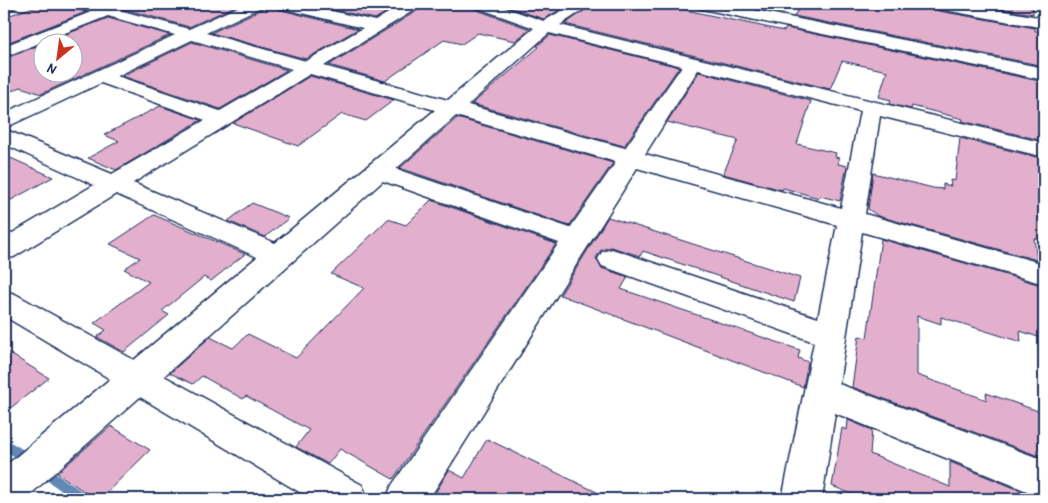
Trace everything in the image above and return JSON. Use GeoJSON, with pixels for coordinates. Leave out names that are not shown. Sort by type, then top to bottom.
{"type":"FeatureCollection","features":[{"type":"Feature","properties":{"kind":"street"},"geometry":{"type":"LineString","coordinates":[[4,6],[10,4]]}},
{"type":"Feature","properties":{"kind":"street"},"geometry":{"type":"LineString","coordinates":[[82,4],[1044,274]]}},
{"type":"Feature","properties":{"kind":"street"},"geometry":{"type":"LineString","coordinates":[[4,52],[126,4]]}},
{"type":"Feature","properties":{"kind":"street"},"geometry":{"type":"LineString","coordinates":[[4,120],[256,4]]}},
{"type":"Feature","properties":{"kind":"street"},"geometry":{"type":"LineString","coordinates":[[282,4],[376,26]]}},
{"type":"Feature","properties":{"kind":"street"},"geometry":{"type":"LineString","coordinates":[[4,250],[414,4]]}},
{"type":"Feature","properties":{"kind":"street"},"geometry":{"type":"LineString","coordinates":[[480,4],[546,27],[1044,150]]}},
{"type":"Feature","properties":{"kind":"street"},"geometry":{"type":"LineString","coordinates":[[4,492],[546,27],[583,4]]}},
{"type":"Feature","properties":{"kind":"street"},"geometry":{"type":"LineString","coordinates":[[702,4],[1044,74]]}},
{"type":"Feature","properties":{"kind":"street"},"geometry":{"type":"LineString","coordinates":[[784,21],[794,4]]}},
{"type":"Feature","properties":{"kind":"street"},"geometry":{"type":"LineString","coordinates":[[939,4],[1044,22]]}},
{"type":"Feature","properties":{"kind":"street"},"geometry":{"type":"LineString","coordinates":[[406,499],[693,63]]}},
{"type":"Feature","properties":{"kind":"street"},"geometry":{"type":"LineString","coordinates":[[99,76],[222,119]]}},
{"type":"Feature","properties":{"kind":"street"},"geometry":{"type":"LineString","coordinates":[[802,499],[871,107]]}},
{"type":"Feature","properties":{"kind":"street"},"geometry":{"type":"LineString","coordinates":[[4,136],[279,256]]}},
{"type":"Feature","properties":{"kind":"street"},"geometry":{"type":"LineString","coordinates":[[378,171],[577,240]]}},
{"type":"Feature","properties":{"kind":"street"},"geometry":{"type":"LineString","coordinates":[[612,259],[831,335]]}},
{"type":"Feature","properties":{"kind":"street"},"geometry":{"type":"LineString","coordinates":[[4,302],[348,499]]}},
{"type":"Feature","properties":{"kind":"street"},"geometry":{"type":"LineString","coordinates":[[821,392],[1044,479]]}},
{"type":"Feature","properties":{"kind":"green space"},"geometry":{"type":"Polygon","coordinates":[[[717,4],[789,4],[782,15],[776,16],[717,4]]]}},
{"type":"Feature","properties":{"kind":"building"},"geometry":{"type":"Polygon","coordinates":[[[43,4],[72,4],[76,9],[86,12],[4,44],[4,17],[43,4]]]}},
{"type":"Feature","properties":{"kind":"building"},"geometry":{"type":"Polygon","coordinates":[[[116,4],[240,4],[189,27],[121,8],[116,4]]]}},
{"type":"Feature","properties":{"kind":"building"},"geometry":{"type":"Polygon","coordinates":[[[266,4],[272,4],[277,9],[358,29],[306,59],[211,33],[262,9],[266,4]]]}},
{"type":"Feature","properties":{"kind":"building"},"geometry":{"type":"Polygon","coordinates":[[[308,4],[400,4],[375,19],[308,4]]]}},
{"type":"Feature","properties":{"kind":"building"},"geometry":{"type":"Polygon","coordinates":[[[424,4],[470,4],[474,9],[530,29],[515,41],[478,33],[462,44],[444,40],[385,81],[329,65],[420,9],[424,4]]]}},
{"type":"Feature","properties":{"kind":"building"},"geometry":{"type":"Polygon","coordinates":[[[499,4],[570,4],[544,19],[499,4]]]}},
{"type":"Feature","properties":{"kind":"building"},"geometry":{"type":"Polygon","coordinates":[[[593,4],[658,4],[784,31],[786,28],[1044,82],[1044,141],[962,121],[963,119],[912,106],[911,109],[890,104],[891,100],[879,97],[887,71],[842,61],[830,89],[565,24],[593,4]]]}},
{"type":"Feature","properties":{"kind":"building"},"geometry":{"type":"Polygon","coordinates":[[[802,4],[825,6],[826,4],[853,10],[856,4],[929,4],[939,11],[1035,28],[1035,31],[1040,31],[1041,51],[1044,52],[1044,66],[794,16],[802,4]]]}},
{"type":"Feature","properties":{"kind":"building"},"geometry":{"type":"Polygon","coordinates":[[[973,4],[1033,4],[1033,14],[973,4]]]}},
{"type":"Feature","properties":{"kind":"building"},"geometry":{"type":"Polygon","coordinates":[[[108,18],[170,35],[82,75],[82,32],[72,32],[108,18]]]}},
{"type":"Feature","properties":{"kind":"building"},"geometry":{"type":"Polygon","coordinates":[[[550,35],[679,67],[624,146],[472,104],[539,47],[537,46],[550,35]]]}},
{"type":"Feature","properties":{"kind":"building"},"geometry":{"type":"Polygon","coordinates":[[[192,42],[287,70],[220,109],[122,76],[192,42]]]}},
{"type":"Feature","properties":{"kind":"building"},"geometry":{"type":"Polygon","coordinates":[[[32,48],[32,82],[67,82],[41,94],[21,87],[4,94],[4,59],[32,48]]]}},
{"type":"Feature","properties":{"kind":"building"},"geometry":{"type":"Polygon","coordinates":[[[699,72],[811,101],[797,144],[836,153],[835,157],[839,158],[838,164],[847,166],[840,201],[820,196],[819,198],[783,188],[782,190],[723,174],[738,140],[667,122],[699,72]]]}},
{"type":"Feature","properties":{"kind":"building"},"geometry":{"type":"Polygon","coordinates":[[[310,76],[394,100],[366,121],[342,114],[298,146],[233,123],[310,76]]]}},
{"type":"Feature","properties":{"kind":"building"},"geometry":{"type":"Polygon","coordinates":[[[160,106],[201,120],[116,170],[88,158],[119,141],[104,135],[160,106]]]}},
{"type":"Feature","properties":{"kind":"building"},"geometry":{"type":"Polygon","coordinates":[[[457,118],[613,163],[569,226],[400,168],[457,118]]]}},
{"type":"Feature","properties":{"kind":"building"},"geometry":{"type":"Polygon","coordinates":[[[960,138],[1044,159],[1044,241],[1034,238],[1037,260],[878,216],[868,209],[873,173],[933,188],[943,189],[943,184],[951,186],[950,180],[955,181],[960,138]]]}},
{"type":"Feature","properties":{"kind":"building"},"geometry":{"type":"Polygon","coordinates":[[[4,155],[53,177],[4,204],[4,155]]]}},
{"type":"Feature","properties":{"kind":"building"},"geometry":{"type":"Polygon","coordinates":[[[431,200],[556,244],[393,479],[340,449],[328,464],[296,447],[309,430],[246,396],[243,399],[202,376],[193,384],[170,373],[210,337],[233,348],[248,334],[296,358],[364,288],[331,274],[388,219],[406,225],[431,200]]]}},
{"type":"Feature","properties":{"kind":"building"},"geometry":{"type":"Polygon","coordinates":[[[252,203],[289,218],[265,237],[228,221],[252,203]]]}},
{"type":"Feature","properties":{"kind":"building"},"geometry":{"type":"Polygon","coordinates":[[[154,215],[245,254],[211,281],[204,277],[162,311],[169,315],[124,352],[97,337],[106,330],[94,323],[149,282],[124,269],[140,258],[110,244],[154,215]]]}},
{"type":"Feature","properties":{"kind":"building"},"geometry":{"type":"Polygon","coordinates":[[[608,217],[800,278],[794,302],[643,251],[640,256],[611,247],[601,250],[596,258],[601,268],[628,277],[621,289],[800,350],[798,358],[808,362],[803,387],[560,295],[608,217]]]}},
{"type":"Feature","properties":{"kind":"building"},"geometry":{"type":"Polygon","coordinates":[[[881,239],[1041,285],[1041,289],[1044,290],[1044,339],[1020,331],[1021,342],[941,317],[941,324],[917,316],[917,375],[987,400],[986,393],[1044,413],[1044,458],[852,387],[859,336],[867,338],[881,239]]]}},
{"type":"Feature","properties":{"kind":"building"},"geometry":{"type":"Polygon","coordinates":[[[4,350],[49,378],[4,413],[4,350]]]}},
{"type":"Feature","properties":{"kind":"building"},"geometry":{"type":"Polygon","coordinates":[[[848,420],[872,430],[870,454],[950,487],[950,462],[1042,499],[864,499],[832,486],[842,428],[847,430],[848,420]]]}},
{"type":"Feature","properties":{"kind":"building"},"geometry":{"type":"Polygon","coordinates":[[[111,426],[150,450],[100,499],[95,499],[57,473],[111,426]]]}},
{"type":"Feature","properties":{"kind":"building"},"geometry":{"type":"Polygon","coordinates":[[[487,439],[611,499],[441,499],[434,495],[449,470],[464,478],[487,439]]]}},
{"type":"Feature","properties":{"kind":"waterway"},"geometry":{"type":"LineString","coordinates":[[4,443],[23,456]]}},
{"type":"Feature","properties":{"kind":"waterway"},"geometry":{"type":"LineString","coordinates":[[49,475],[83,499]]}}]}
